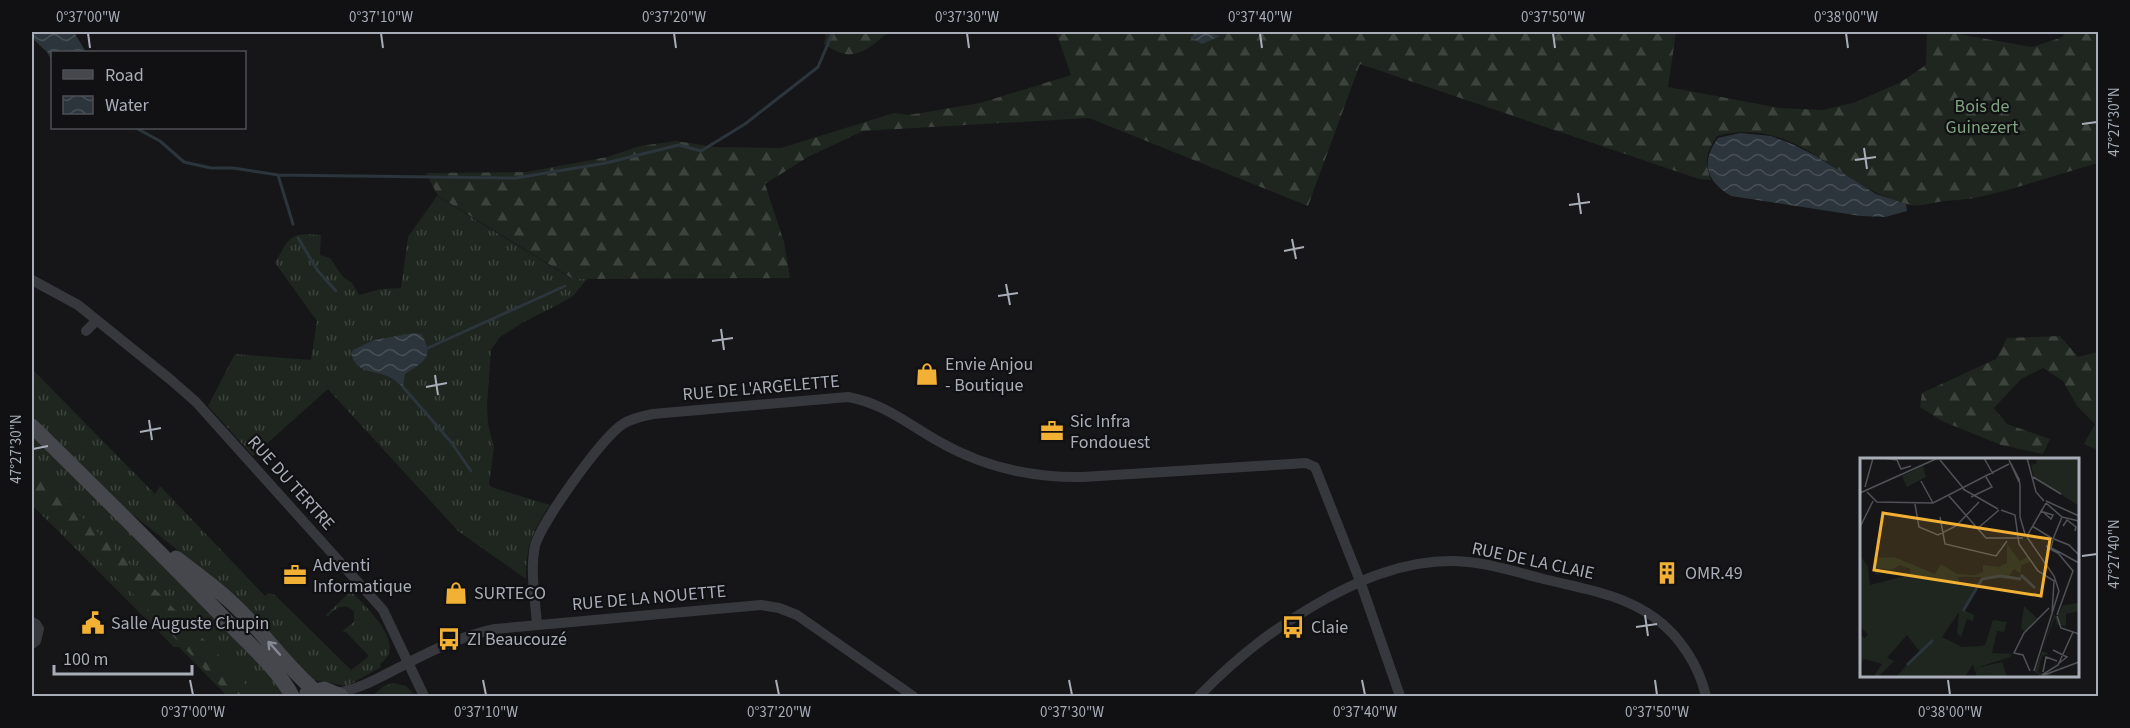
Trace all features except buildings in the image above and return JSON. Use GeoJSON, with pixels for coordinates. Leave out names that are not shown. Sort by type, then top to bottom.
{"type":"FeatureCollection","features":[{"type":"Feature","properties":{"kind":"main road"},"geometry":{"type":"LineString","coordinates":[[32,426],[127,519],[262,658],[288,687],[292,696]]}},
{"type":"Feature","properties":{"kind":"main road"},"geometry":{"type":"LineString","coordinates":[[127,519],[232,602],[279,652],[308,693],[324,689],[338,695]]}},
{"type":"Feature","properties":{"kind":"street","name":"RUE DU TERTRE"},"geometry":{"type":"LineString","coordinates":[[32,280],[67,297],[199,405],[383,610],[424,696]]}},
{"type":"Feature","properties":{"kind":"street"},"geometry":{"type":"LineString","coordinates":[[86,330],[97,320]]}},
{"type":"Feature","properties":{"kind":"street","name":"RUE DE L'ARGELETTE"},"geometry":{"type":"LineString","coordinates":[[537,624],[534,560],[539,534],[552,511],[600,446],[623,424],[638,417],[653,414],[826,398],[848,397],[867,400],[885,408],[939,442],[967,456],[991,465],[1035,475],[1083,477],[1306,463],[1316,466],[1360,581]]}},
{"type":"Feature","properties":{"kind":"street","name":"RUE DE LA CLAIE"},"geometry":{"type":"LineString","coordinates":[[1199,696],[1228,666],[1265,636],[1360,581],[1408,565],[1430,562],[1468,562],[1624,599],[1658,619],[1674,636],[1696,667],[1706,696]]}},
{"type":"Feature","properties":{"kind":"street"},"geometry":{"type":"LineString","coordinates":[[1360,581],[1400,696]]}},
{"type":"Feature","properties":{"kind":"street","name":"RUE DE LA NOUETTE"},"geometry":{"type":"LineString","coordinates":[[338,695],[479,632],[537,624],[761,605],[797,615],[913,696]]}},
{"type":"Feature","properties":{"kind":"street"},"geometry":{"type":"LineString","coordinates":[[32,622],[39,629],[36,641],[32,644]]}},
{"type":"Feature","properties":{"kind":"street","name":"RUE DE LA NOUETTE"},"geometry":{"type":"LineString","coordinates":[[360,696],[372,681]]}},
{"type":"Feature","properties":{"kind":"green space"},"geometry":{"type":"Polygon","coordinates":[[[826,32],[889,32],[865,50],[851,54],[834,50],[824,44],[826,32]]]}},
{"type":"Feature","properties":{"kind":"green space","name":"Bois de Guinezert"},"geometry":{"type":"Polygon","coordinates":[[[1056,32],[1676,32],[1668,87],[1780,108],[1823,110],[1856,102],[1901,82],[1926,65],[1927,32],[1946,32],[2032,47],[2063,37],[2064,32],[2098,32],[2098,163],[1979,197],[1914,205],[1885,197],[1795,144],[1772,135],[1746,132],[1717,136],[1707,157],[1707,168],[1711,180],[1699,179],[1360,64],[1308,206],[1089,118],[863,131],[808,157],[765,184],[784,242],[790,278],[573,279],[438,196],[426,173],[527,172],[607,157],[640,146],[676,141],[715,147],[781,148],[894,113],[909,115],[980,103],[1071,75],[1056,32]]]}},
{"type":"Feature","properties":{"kind":"green space"},"geometry":{"type":"Polygon","coordinates":[[[437,196],[572,279],[587,279],[573,296],[500,337],[491,350],[487,405],[488,424],[494,448],[489,484],[491,487],[550,505],[531,540],[526,579],[458,531],[328,389],[253,456],[208,406],[235,354],[311,360],[317,321],[275,263],[292,238],[302,234],[321,235],[320,255],[330,258],[343,277],[352,283],[359,295],[381,289],[401,288],[408,237],[437,196]]]}},
{"type":"Feature","properties":{"kind":"green space"},"geometry":{"type":"Polygon","coordinates":[[[2060,336],[2078,357],[2098,352],[2098,450],[2084,444],[2095,424],[2077,406],[2063,381],[2043,368],[2021,379],[1994,408],[2007,424],[2050,439],[2043,454],[2001,445],[1942,421],[1920,407],[1922,393],[1996,359],[2007,338],[2060,336]]]}},
{"type":"Feature","properties":{"kind":"green space"},"geometry":{"type":"Polygon","coordinates":[[[32,369],[155,494],[160,486],[265,596],[269,593],[275,595],[351,670],[369,656],[346,632],[342,631],[354,622],[354,612],[348,607],[341,607],[328,617],[326,615],[351,591],[382,626],[387,637],[390,647],[388,656],[380,664],[381,667],[347,686],[313,680],[184,555],[114,500],[32,420],[32,369]]]}},
{"type":"Feature","properties":{"kind":"green space"},"geometry":{"type":"Polygon","coordinates":[[[32,434],[231,632],[281,685],[285,696],[227,696],[179,647],[174,647],[32,505],[32,434]]]}},
{"type":"Feature","properties":{"kind":"green space"},"geometry":{"type":"Polygon","coordinates":[[[32,468],[151,585],[238,675],[253,696],[230,696],[136,597],[32,495],[32,468]]]}},
{"type":"Feature","properties":{"kind":"green space"},"geometry":{"type":"Polygon","coordinates":[[[393,683],[406,686],[416,696],[372,696],[384,686],[393,683]]]}},
{"type":"Feature","properties":{"kind":"water"},"geometry":{"type":"Polygon","coordinates":[[[32,32],[74,32],[85,51],[51,51],[51,59],[47,52],[32,38],[32,32]]]}},
{"type":"Feature","properties":{"kind":"water"},"geometry":{"type":"Polygon","coordinates":[[[1204,32],[1220,36],[1202,44],[1190,37],[1204,32]]]}},
{"type":"Feature","properties":{"kind":"water"},"geometry":{"type":"Polygon","coordinates":[[[1740,133],[1771,136],[1792,144],[1816,156],[1876,194],[1906,204],[1907,211],[1885,217],[1861,216],[1731,196],[1722,190],[1711,177],[1708,170],[1709,155],[1718,138],[1740,133]]]}},
{"type":"Feature","properties":{"kind":"water"},"geometry":{"type":"Polygon","coordinates":[[[414,333],[421,334],[427,354],[422,362],[405,374],[403,387],[389,377],[365,370],[353,359],[351,353],[353,350],[374,340],[414,333]]]}},
{"type":"Feature","properties":{"kind":"waterway"},"geometry":{"type":"LineString","coordinates":[[278,175],[516,178],[606,163],[679,145],[701,151],[745,124],[818,67],[833,32]]}},
{"type":"Feature","properties":{"kind":"waterway"},"geometry":{"type":"LineString","coordinates":[[138,129],[160,141],[184,162],[211,168],[233,168],[278,175],[293,224]]}},
{"type":"Feature","properties":{"kind":"waterway"},"geometry":{"type":"LineString","coordinates":[[298,238],[318,271],[336,291]]}},
{"type":"Feature","properties":{"kind":"waterway"},"geometry":{"type":"LineString","coordinates":[[428,348],[565,286]]}},
{"type":"Feature","properties":{"kind":"waterway"},"geometry":{"type":"LineString","coordinates":[[403,387],[451,442],[471,471]]}},
{"type":"Feature","properties":{"kind":"place","name":"Envie Anjou - Boutique"},"geometry":{"type":"Point","coordinates":[927,374]}},
{"type":"Feature","properties":{"kind":"place","name":"Sic Infra Fondouest"},"geometry":{"type":"Point","coordinates":[1052,431]}},
{"type":"Feature","properties":{"kind":"place","name":"OMR.49"},"geometry":{"type":"Point","coordinates":[1667,573]}},
{"type":"Feature","properties":{"kind":"place","name":"Adventi Informatique"},"geometry":{"type":"Point","coordinates":[295,575]}},
{"type":"Feature","properties":{"kind":"place","name":"SURTECO"},"geometry":{"type":"Point","coordinates":[456,593]}},
{"type":"Feature","properties":{"kind":"place","name":"Salle Auguste Chupin"},"geometry":{"type":"Point","coordinates":[93,623]}},
{"type":"Feature","properties":{"kind":"place","name":"Claie"},"geometry":{"type":"Point","coordinates":[1293,627]}},
{"type":"Feature","properties":{"kind":"place","name":"ZI Beaucouzé"},"geometry":{"type":"Point","coordinates":[449,639]}}]}
